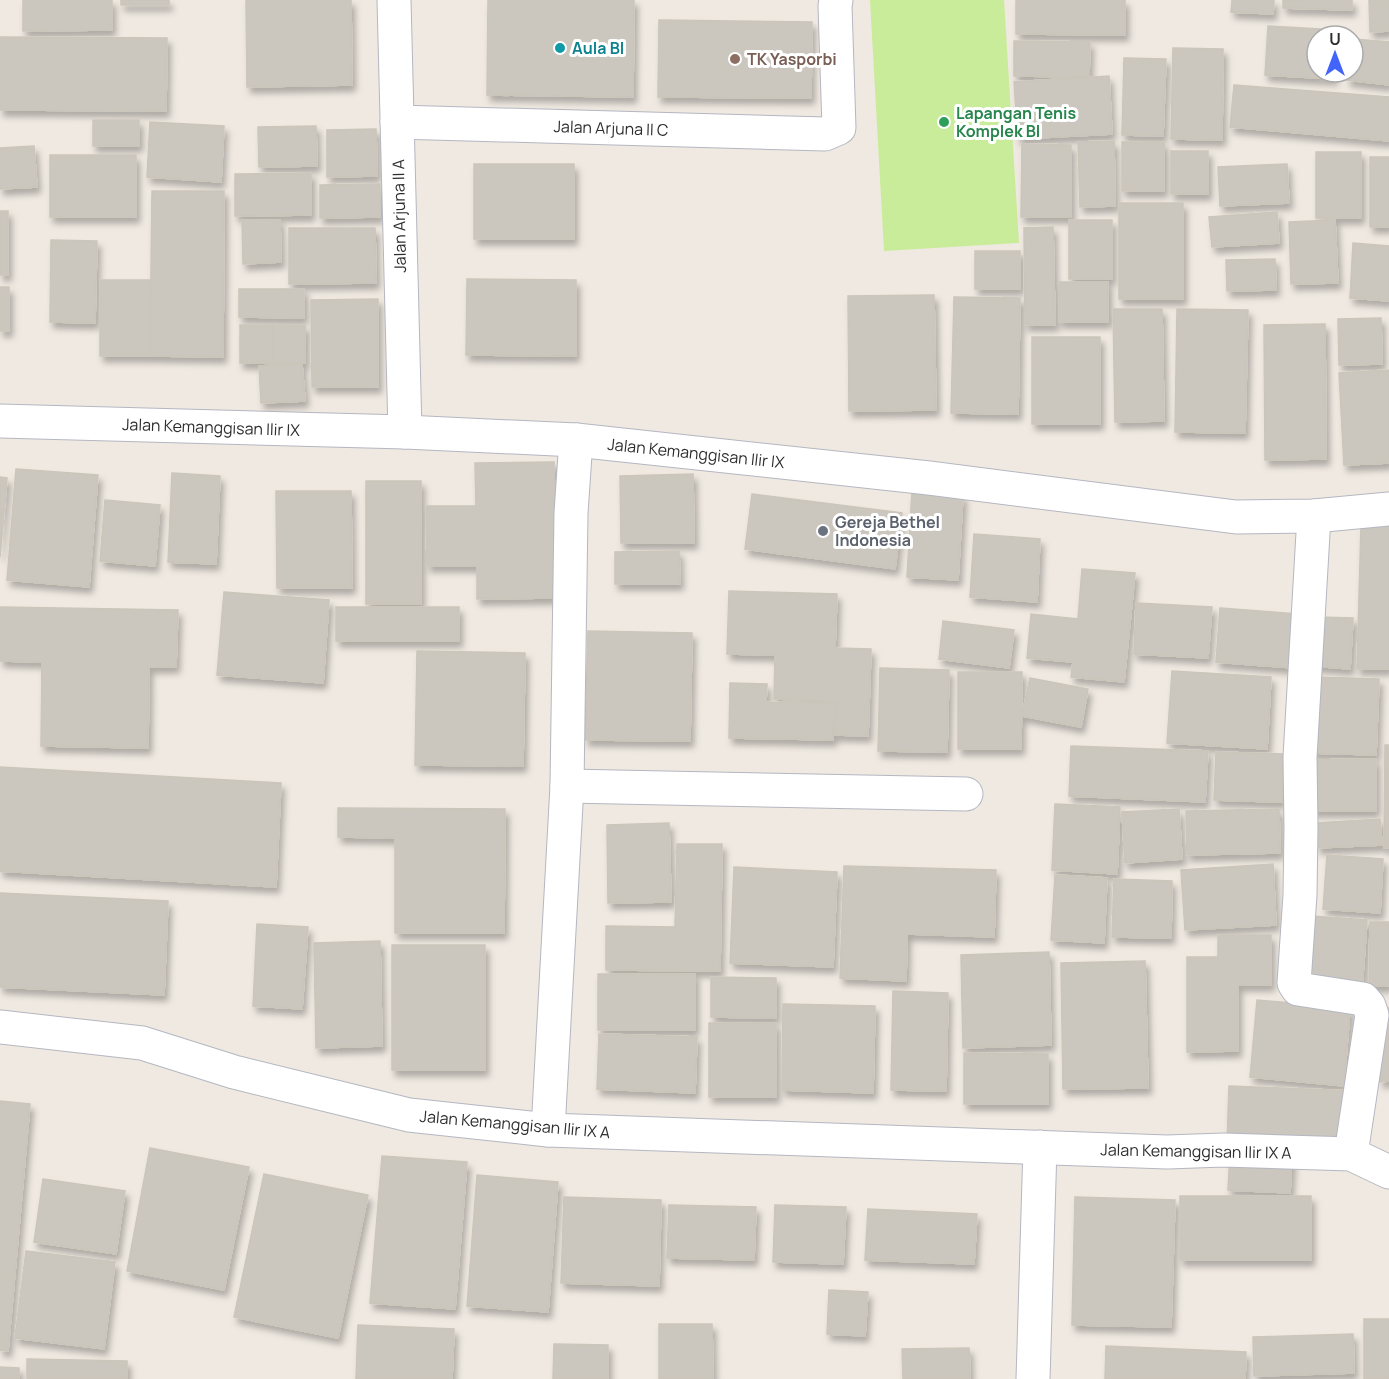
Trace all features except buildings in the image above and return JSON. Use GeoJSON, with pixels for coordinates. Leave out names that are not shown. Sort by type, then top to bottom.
{"type":"FeatureCollection","features":[{"type":"Feature","properties":{"kind":"street","name":"Jalan Arjuna II A"},"geometry":{"type":"LineString","coordinates":[[394,0],[405,432]]}},
{"type":"Feature","properties":{"kind":"street","name":"Jalan Arjuna II C"},"geometry":{"type":"LineString","coordinates":[[397,122],[825,134],[839,128],[836,0]]}},
{"type":"Feature","properties":{"kind":"street","name":"Jalan Kemanggisan Ilir IX"},"geometry":{"type":"LineString","coordinates":[[0,421],[405,432],[576,440],[929,478],[1236,518],[1314,516],[1389,509]]}},
{"type":"Feature","properties":{"kind":"street"},"geometry":{"type":"LineString","coordinates":[[548,1130],[567,786],[571,513],[576,440]]}},
{"type":"Feature","properties":{"kind":"street"},"geometry":{"type":"LineString","coordinates":[[1314,516],[1300,757],[1300,884],[1294,983],[1298,989],[1363,999],[1369,1006],[1372,1015],[1351,1154],[1389,1172]]}},
{"type":"Feature","properties":{"kind":"street"},"geometry":{"type":"LineString","coordinates":[[567,786],[966,794]]}},
{"type":"Feature","properties":{"kind":"street","name":"Jalan Kemanggisan Ilir IX A"},"geometry":{"type":"LineString","coordinates":[[0,1027],[142,1043],[234,1072],[409,1116],[548,1130],[1167,1152],[1224,1150],[1351,1154]]}},
{"type":"Feature","properties":{"kind":"street"},"geometry":{"type":"LineString","coordinates":[[1033,1379],[1040,1147]]}},
{"type":"Feature","properties":{"kind":"green space","name":"Lapangan Tenis Komplek BI"},"geometry":{"type":"Polygon","coordinates":[[[870,0],[1004,0],[1019,243],[884,251],[870,0]]]}},
{"type":"Feature","properties":{"kind":"place","name":"Aula BI"},"geometry":{"type":"Point","coordinates":[560,48]}},
{"type":"Feature","properties":{"kind":"place","name":"TK Yasporbi"},"geometry":{"type":"Point","coordinates":[735,59]}},
{"type":"Feature","properties":{"kind":"place","name":"Lapangan Tenis Komplek BI"},"geometry":{"type":"Point","coordinates":[944,122]}},
{"type":"Feature","properties":{"kind":"place","name":"Gereja Bethel Indonesia"},"geometry":{"type":"Point","coordinates":[823,531]}}]}
